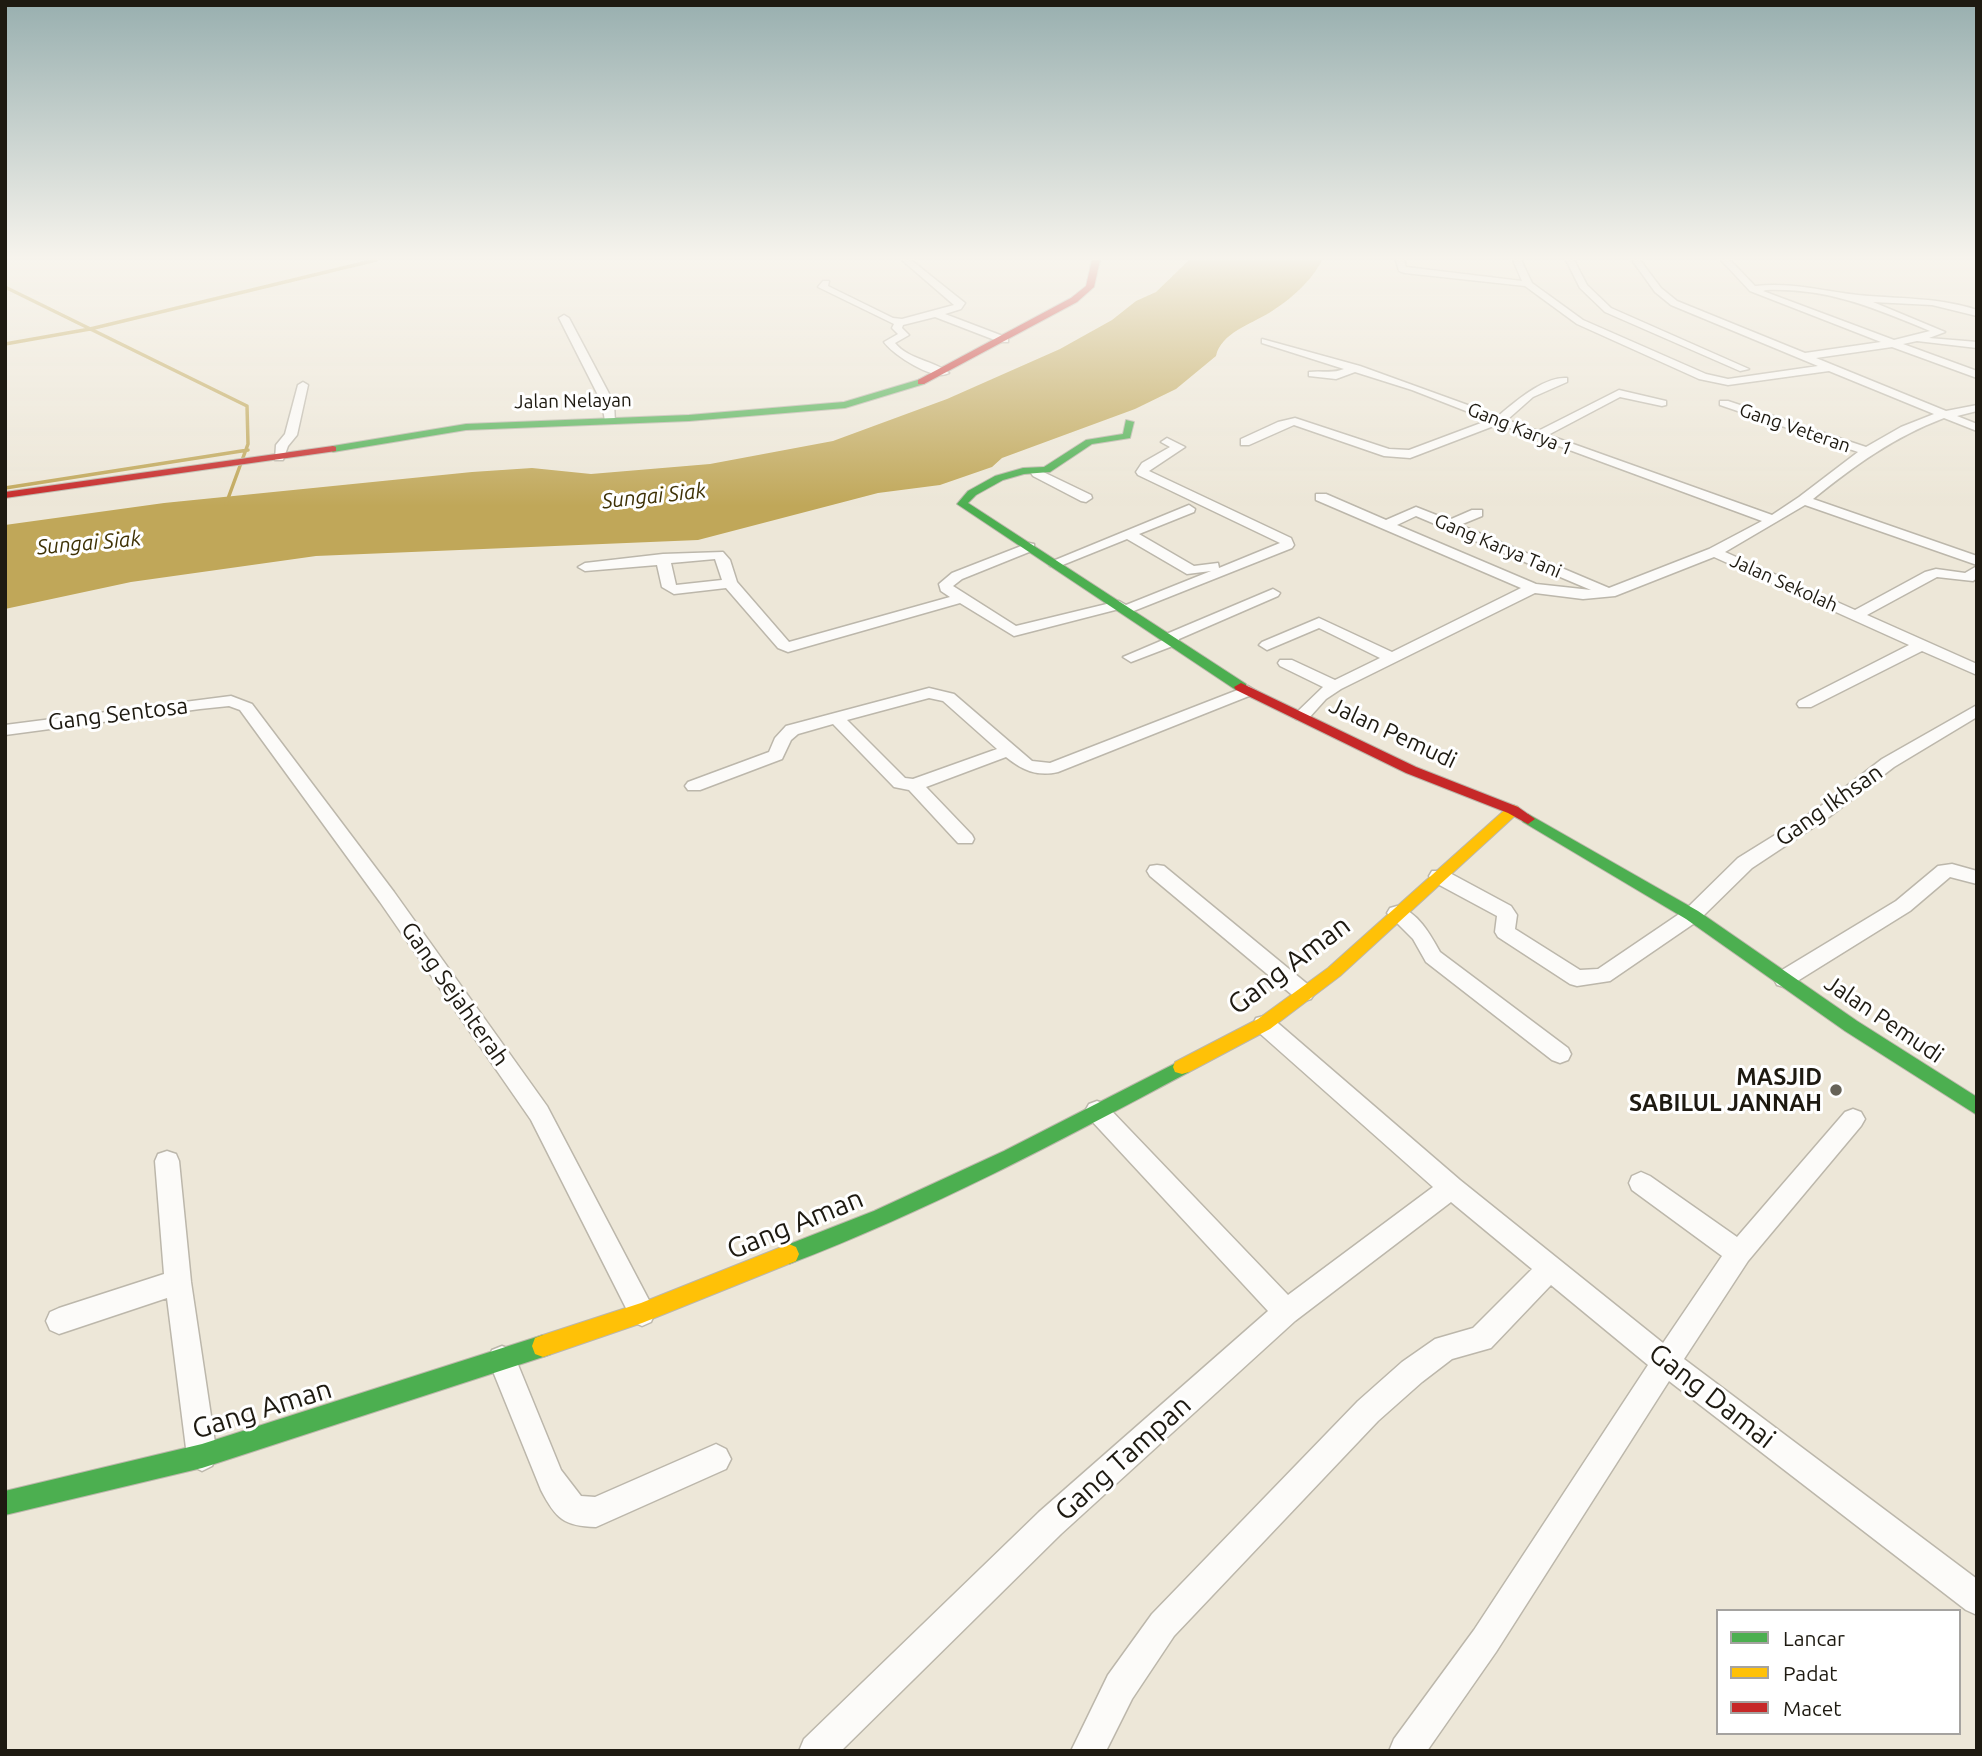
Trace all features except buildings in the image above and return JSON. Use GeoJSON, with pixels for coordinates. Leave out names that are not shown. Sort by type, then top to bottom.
{"type":"FeatureCollection","features":[{"type":"Feature","properties":{"kind":"street"},"geometry":{"type":"LineString","coordinates":[[576,342],[608,403],[611,421]]}},
{"type":"Feature","properties":{"kind":"street"},"geometry":{"type":"LineString","coordinates":[[889,342],[906,356],[944,373]]}},
{"type":"Feature","properties":{"kind":"street","name":"Jalan Nelayan"},"geometry":{"type":"LineString","coordinates":[[5,495],[271,458],[466,427],[785,411],[845,405],[901,390],[944,373],[1000,342]]}},
{"type":"Feature","properties":{"kind":"street","name":"Gang Karya 1"},"geometry":{"type":"LineString","coordinates":[[1269,342],[1356,368],[1773,520]]}},
{"type":"Feature","properties":{"kind":"street"},"geometry":{"type":"LineString","coordinates":[[1625,342],[1703,377],[1727,382],[1845,364]]}},
{"type":"Feature","properties":{"kind":"street"},"geometry":{"type":"LineString","coordinates":[[1682,342],[1744,369]]}},
{"type":"Feature","properties":{"kind":"street"},"geometry":{"type":"LineString","coordinates":[[1768,342],[1977,428]]}},
{"type":"Feature","properties":{"kind":"street"},"geometry":{"type":"LineString","coordinates":[[1792,342],[1971,410]]}},
{"type":"Feature","properties":{"kind":"street"},"geometry":{"type":"LineString","coordinates":[[1886,342],[1975,374]]}},
{"type":"Feature","properties":{"kind":"street"},"geometry":{"type":"LineString","coordinates":[[1703,377],[1802,357],[1901,342]]}},
{"type":"Feature","properties":{"kind":"street"},"geometry":{"type":"LineString","coordinates":[[1914,342],[1953,366]]}},
{"type":"Feature","properties":{"kind":"street"},"geometry":{"type":"LineString","coordinates":[[1937,342],[1977,345]]}},
{"type":"Feature","properties":{"kind":"street"},"geometry":{"type":"LineString","coordinates":[[1313,374],[1336,376],[1356,368]]}},
{"type":"Feature","properties":{"kind":"street"},"geometry":{"type":"LineString","coordinates":[[1245,442],[1282,424],[1295,421],[1388,453],[1403,455],[1500,420],[1530,395],[1563,380]]}},
{"type":"Feature","properties":{"kind":"street"},"geometry":{"type":"LineString","coordinates":[[271,458],[291,435],[303,385]]}},
{"type":"Feature","properties":{"kind":"street"},"geometry":{"type":"LineString","coordinates":[[1538,436],[1619,393],[1662,403]]}},
{"type":"Feature","properties":{"kind":"street"},"geometry":{"type":"LineString","coordinates":[[1910,402],[1931,397]]}},
{"type":"Feature","properties":{"kind":"street","name":"Gang Veteran"},"geometry":{"type":"LineString","coordinates":[[1724,404],[1867,452]]}},
{"type":"Feature","properties":{"kind":"street","name":"Jalan Sekolah"},"geometry":{"type":"LineString","coordinates":[[1714,552],[1773,520],[1867,452],[1905,429],[1943,415],[1971,410]]}},
{"type":"Feature","properties":{"kind":"street","name":"Jalan Pemudi"},"geometry":{"type":"LineString","coordinates":[[1129,422],[1127,436],[1085,443],[1060,458],[1055,467],[1037,473],[1022,471],[1011,474],[970,493],[962,503],[1171,639],[1220,676],[1411,770],[1513,810],[1692,915],[1852,1026],[1977,1107]]}},
{"type":"Feature","properties":{"kind":"street"},"geometry":{"type":"LineString","coordinates":[[1029,547],[950,579],[946,588],[1014,631],[1122,608],[1287,545],[1286,541],[1142,472],[1146,466],[1179,447],[1167,442]]}},
{"type":"Feature","properties":{"kind":"street"},"geometry":{"type":"LineString","coordinates":[[1037,473],[1086,498]]}},
{"type":"Feature","properties":{"kind":"street","name":"Gang Karya Tani"},"geometry":{"type":"LineString","coordinates":[[1321,497],[1533,589],[1583,595],[1610,593],[1714,552]]}},
{"type":"Feature","properties":{"kind":"street"},"geometry":{"type":"LineString","coordinates":[[1804,500],[1977,561]]}},
{"type":"Feature","properties":{"kind":"street"},"geometry":{"type":"LineString","coordinates":[[1055,563],[1131,535],[1189,509]]}},
{"type":"Feature","properties":{"kind":"street","name":"Gang Karya Tani"},"geometry":{"type":"LineString","coordinates":[[1386,525],[1416,511],[1610,593]]}},
{"type":"Feature","properties":{"kind":"street"},"geometry":{"type":"LineString","coordinates":[[1449,525],[1477,513]]}},
{"type":"Feature","properties":{"kind":"street"},"geometry":{"type":"LineString","coordinates":[[1131,535],[1192,572],[1267,545]]}},
{"type":"Feature","properties":{"kind":"street","name":"Jalan Sekolah"},"geometry":{"type":"LineString","coordinates":[[1714,552],[1977,670]]}},
{"type":"Feature","properties":{"kind":"street"},"geometry":{"type":"LineString","coordinates":[[585,567],[718,555],[723,560],[730,583],[783,645],[788,647],[959,598]]}},
{"type":"Feature","properties":{"kind":"street"},"geometry":{"type":"LineString","coordinates":[[663,558],[669,587],[674,590],[730,583]]}},
{"type":"Feature","properties":{"kind":"street"},"geometry":{"type":"LineString","coordinates":[[1856,615],[1930,575],[1936,573],[1968,578],[1977,569]]}},
{"type":"Feature","properties":{"kind":"street"},"geometry":{"type":"LineString","coordinates":[[1302,716],[1320,696],[1335,686],[1533,589]]}},
{"type":"Feature","properties":{"kind":"street"},"geometry":{"type":"LineString","coordinates":[[1131,657],[1273,593]]}},
{"type":"Feature","properties":{"kind":"street"},"geometry":{"type":"LineString","coordinates":[[1267,645],[1319,622],[1394,659]]}},
{"type":"Feature","properties":{"kind":"street"},"geometry":{"type":"LineString","coordinates":[[1805,704],[1922,645]]}},
{"type":"Feature","properties":{"kind":"street"},"geometry":{"type":"LineString","coordinates":[[1286,663],[1335,686]]}},
{"type":"Feature","properties":{"kind":"street"},"geometry":{"type":"LineString","coordinates":[[695,786],[776,755],[783,738],[792,730],[929,693],[948,697],[1026,765],[1052,768],[1248,691]]}},
{"type":"Feature","properties":{"kind":"street","name":"Gang Sentosa"},"geometry":{"type":"LineString","coordinates":[[5,730],[231,701]]}},
{"type":"Feature","properties":{"kind":"street","name":"Gang Sejahterah"},"geometry":{"type":"LineString","coordinates":[[231,701],[246,708],[281,752],[539,1113],[642,1313]]}},
{"type":"Feature","properties":{"kind":"street","name":"Gang Ikhsan"},"geometry":{"type":"LineString","coordinates":[[1439,876],[1504,911],[1507,915],[1505,932],[1577,978],[1604,976],[1692,915],[1745,863],[1823,813],[1888,763],[1977,710]]}},
{"type":"Feature","properties":{"kind":"street"},"geometry":{"type":"LineString","coordinates":[[836,718],[900,783],[914,785],[1009,750]]}},
{"type":"Feature","properties":{"kind":"street"},"geometry":{"type":"LineString","coordinates":[[914,785],[965,839]]}},
{"type":"Feature","properties":{"kind":"street","name":"Gang Aman"},"geometry":{"type":"LineString","coordinates":[[5,1503],[202,1456],[642,1313],[849,1232],[1011,1157],[1264,1024],[1334,972],[1513,810]]}},
{"type":"Feature","properties":{"kind":"street"},"geometry":{"type":"LineString","coordinates":[[1157,870],[1304,993]]}},
{"type":"Feature","properties":{"kind":"street"},"geometry":{"type":"LineString","coordinates":[[1784,979],[1903,906],[1945,872],[1952,870],[1977,878]]}},
{"type":"Feature","properties":{"kind":"street"},"geometry":{"type":"LineString","coordinates":[[1397,913],[1420,934],[1433,957],[1560,1054]]}},
{"type":"Feature","properties":{"kind":"street","name":"Gang Damai"},"geometry":{"type":"LineString","coordinates":[[1264,1024],[1451,1188],[1665,1361],[1977,1599]]}},
{"type":"Feature","properties":{"kind":"street"},"geometry":{"type":"LineString","coordinates":[[1097,1111],[1286,1312]]}},
{"type":"Feature","properties":{"kind":"street"},"geometry":{"type":"LineString","coordinates":[[1406,1751],[1485,1641],[1665,1361],[1739,1253],[1853,1119]]}},
{"type":"Feature","properties":{"kind":"street"},"geometry":{"type":"LineString","coordinates":[[167,1161],[178,1282],[202,1456]]}},
{"type":"Feature","properties":{"kind":"street"},"geometry":{"type":"LineString","coordinates":[[1641,1183],[1739,1253]]}},
{"type":"Feature","properties":{"kind":"street","name":"Gang Tampan"},"geometry":{"type":"LineString","coordinates":[[816,1751],[1050,1523],[1286,1312],[1451,1188]]}},
{"type":"Feature","properties":{"kind":"street"},"geometry":{"type":"LineString","coordinates":[[1088,1751],[1120,1687],[1172,1615],[1368,1411],[1412,1372],[1445,1348],[1481,1339],[1550,1268]]}},
{"type":"Feature","properties":{"kind":"street"},"geometry":{"type":"LineString","coordinates":[[59,1321],[178,1282]]}},
{"type":"Feature","properties":{"kind":"street"},"geometry":{"type":"LineString","coordinates":[[502,1359],[551,1480],[560,1496],[574,1511],[596,1513],[716,1459]]}},
{"type":"Feature","properties":{"kind":"water","name":"Sungai Siak"},"geometry":{"type":"Polygon","coordinates":[[[1073,342],[1223,342],[1216,356],[1176,389],[1135,409],[1002,458],[992,467],[940,485],[878,493],[698,540],[316,556],[131,582],[5,609],[5,525],[164,503],[472,472],[532,468],[591,474],[710,464],[833,441],[947,399],[1073,342]]]}},
{"type":"Feature","properties":{"kind":"waterway"},"geometry":{"type":"LineString","coordinates":[[5,344],[17,342]]}},
{"type":"Feature","properties":{"kind":"waterway"},"geometry":{"type":"LineString","coordinates":[[117,342],[247,406],[248,444],[246,450]]}},
{"type":"Feature","properties":{"kind":"waterway"},"geometry":{"type":"LineString","coordinates":[[5,488],[246,450]]}},
{"type":"Feature","properties":{"kind":"waterway"},"geometry":{"type":"LineString","coordinates":[[226,504],[246,450]]}},
{"type":"Feature","properties":{"kind":"traffic: fast"},"geometry":{"type":"LineString","coordinates":[[333,449],[466,427],[689,418],[845,405],[921,382]]}},
{"type":"Feature","properties":{"kind":"traffic: fast"},"geometry":{"type":"LineString","coordinates":[[1129,422],[1127,436],[1089,442],[1046,470],[1023,471],[999,478],[972,493],[962,504],[1241,687]]}},
{"type":"Feature","properties":{"kind":"traffic: fast"},"geometry":{"type":"LineString","coordinates":[[1528,819],[1692,915],[1851,1026],[1977,1107]]}},
{"type":"Feature","properties":{"kind":"traffic: fast"},"geometry":{"type":"LineString","coordinates":[[789,1254],[881,1217],[1011,1157],[1182,1067]]}},
{"type":"Feature","properties":{"kind":"traffic: fast"},"geometry":{"type":"LineString","coordinates":[[5,1503],[202,1456],[543,1346]]}},
{"type":"Feature","properties":{"kind":"traffic: slow"},"geometry":{"type":"LineString","coordinates":[[1182,1067],[1264,1024],[1334,972],[1513,810]]}},
{"type":"Feature","properties":{"kind":"traffic: slow"},"geometry":{"type":"LineString","coordinates":[[543,1346],[642,1313],[789,1254]]}},
{"type":"Feature","properties":{"kind":"traffic: jam"},"geometry":{"type":"LineString","coordinates":[[921,382],[996,342]]}},
{"type":"Feature","properties":{"kind":"traffic: jam"},"geometry":{"type":"LineString","coordinates":[[5,495],[333,449]]}},
{"type":"Feature","properties":{"kind":"traffic: jam"},"geometry":{"type":"LineString","coordinates":[[1241,687],[1411,770],[1513,810],[1528,819]]}},
{"type":"Feature","properties":{"kind":"place","name":"MASJID SABILUL JANNAH"},"geometry":{"type":"Point","coordinates":[1836,1090]}}]}
